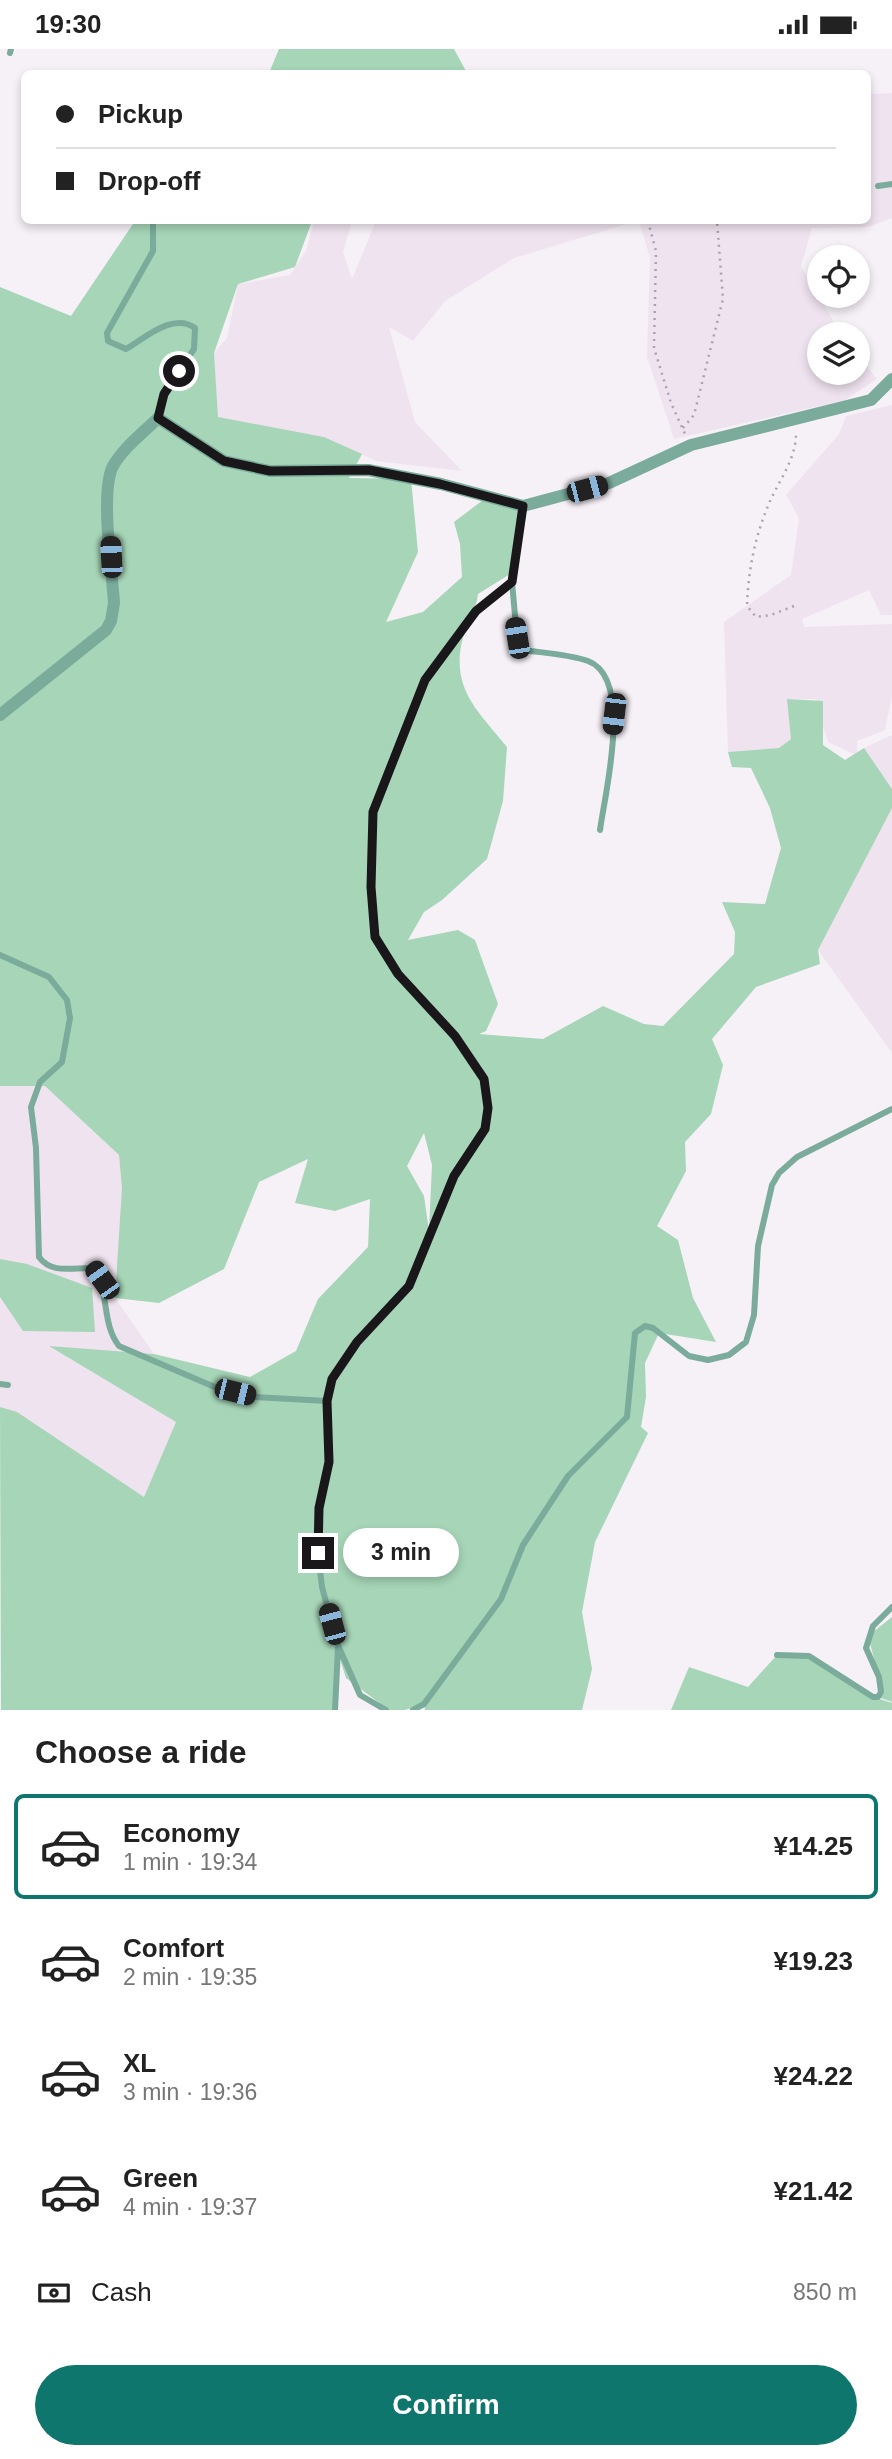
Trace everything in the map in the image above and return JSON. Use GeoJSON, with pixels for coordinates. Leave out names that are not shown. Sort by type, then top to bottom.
{"type":"FeatureCollection","features":[{"type":"Feature","properties":{"kind":"street"},"geometry":{"type":"LineString","coordinates":[[0,715],[106,629],[111,621],[114,603],[107,487],[112,468],[122,454],[158,418],[224,461],[270,471],[369,470],[440,484],[523,506],[609,483],[691,445],[871,400],[892,379]]}},
{"type":"Feature","properties":{"kind":"lane"},"geometry":{"type":"LineString","coordinates":[[878,186],[892,184]]}},
{"type":"Feature","properties":{"kind":"lane"},"geometry":{"type":"LineString","coordinates":[[153,224],[153,251],[107,333],[108,341],[126,349],[169,324],[188,323],[195,328],[194,349],[164,394],[158,418]]}},
{"type":"Feature","properties":{"kind":"lane"},"geometry":{"type":"LineString","coordinates":[[523,506],[512,582],[517,638],[523,650],[589,661],[604,673],[612,691],[614,714],[600,830]]}},
{"type":"Feature","properties":{"kind":"lane"},"geometry":{"type":"LineString","coordinates":[[386,1710],[360,1695],[337,1643],[322,1587],[318,1553],[319,1508],[329,1462],[327,1401],[332,1379],[357,1342],[409,1286],[454,1176],[485,1129],[488,1108],[484,1079],[455,1036],[398,974],[375,937],[371,887],[373,812],[425,680],[476,611],[512,582]]}},
{"type":"Feature","properties":{"kind":"lane"},"geometry":{"type":"LineString","coordinates":[[0,955],[50,977],[67,1000],[70,1018],[62,1062],[40,1082],[31,1107],[36,1148],[39,1257],[44,1263],[60,1270],[93,1268],[102,1280],[111,1335],[119,1346],[198,1381],[241,1394],[327,1401]]}},
{"type":"Feature","properties":{"kind":"lane"},"geometry":{"type":"LineString","coordinates":[[414,1710],[424,1704],[501,1599],[523,1545],[568,1476],[591,1450],[627,1417],[635,1333],[645,1326],[653,1328],[689,1356],[708,1360],[729,1355],[746,1342],[754,1315],[758,1246],[772,1185],[779,1173],[797,1157],[892,1108]]}},
{"type":"Feature","properties":{"kind":"lane"},"geometry":{"type":"LineString","coordinates":[[0,1384],[8,1385]]}},
{"type":"Feature","properties":{"kind":"lane"},"geometry":{"type":"LineString","coordinates":[[777,1655],[809,1656],[873,1697],[878,1697],[881,1692],[879,1677],[866,1648],[873,1626],[892,1607]]}},
{"type":"Feature","properties":{"kind":"lane"},"geometry":{"type":"LineString","coordinates":[[335,1710],[337,1643]]}},
{"type":"Feature","properties":{"kind":"path"},"geometry":{"type":"LineString","coordinates":[[649,224],[656,251],[654,348],[671,403],[691,445]]}},
{"type":"Feature","properties":{"kind":"path"},"geometry":{"type":"LineString","coordinates":[[683,428],[694,415],[723,299],[717,224]]}},
{"type":"Feature","properties":{"kind":"path"},"geometry":{"type":"LineString","coordinates":[[794,606],[771,615],[756,617],[747,606],[756,539],[766,509],[797,448],[795,421]]}},
{"type":"Feature","properties":{"kind":"shaded area"},"geometry":{"type":"Polygon","coordinates":[[[892,93],[892,218],[868,227],[812,228],[801,266],[807,276],[807,308],[826,308],[834,322],[807,322],[807,385],[868,385],[845,400],[674,439],[647,357],[650,258],[640,224],[871,224],[871,94],[892,93]]]}},
{"type":"Feature","properties":{"kind":"shaded area"},"geometry":{"type":"Polygon","coordinates":[[[313,224],[351,224],[343,252],[352,279],[375,224],[627,224],[514,258],[445,301],[413,341],[389,327],[415,422],[462,471],[376,461],[324,437],[218,418],[214,353],[227,338],[238,284],[290,275],[306,251],[313,224]]]}},
{"type":"Feature","properties":{"kind":"shaded area"},"geometry":{"type":"Polygon","coordinates":[[[870,370],[877,379],[870,384],[870,370]]]}},
{"type":"Feature","properties":{"kind":"shaded area"},"geometry":{"type":"Polygon","coordinates":[[[892,405],[892,615],[881,615],[869,590],[802,619],[804,627],[892,624],[892,696],[885,730],[857,741],[857,755],[828,742],[815,699],[788,699],[797,734],[779,748],[728,752],[724,622],[791,575],[799,518],[786,495],[839,434],[846,416],[892,405]]]}},
{"type":"Feature","properties":{"kind":"shaded area"},"geometry":{"type":"Polygon","coordinates":[[[892,735],[892,789],[864,748],[892,735]]]}},
{"type":"Feature","properties":{"kind":"shaded area"},"geometry":{"type":"Polygon","coordinates":[[[892,808],[892,1053],[818,950],[892,808]]]}},
{"type":"Feature","properties":{"kind":"shaded area"},"geometry":{"type":"Polygon","coordinates":[[[0,1086],[45,1086],[119,1155],[129,1258],[115,1298],[154,1354],[52,1347],[176,1422],[144,1497],[17,1413],[0,1407],[0,1086]]]}},
{"type":"Feature","properties":{"kind":"green space"},"geometry":{"type":"Polygon","coordinates":[[[279,49],[454,49],[465,70],[270,70],[279,49]]]}},
{"type":"Feature","properties":{"kind":"green space"},"geometry":{"type":"Polygon","coordinates":[[[133,224],[311,224],[295,267],[238,284],[214,353],[218,417],[324,437],[362,454],[349,478],[411,479],[418,552],[386,622],[423,612],[462,577],[460,544],[454,522],[487,497],[523,506],[513,572],[478,594],[461,646],[461,677],[465,689],[479,713],[507,747],[503,801],[487,859],[442,900],[424,912],[408,940],[458,930],[475,940],[498,1004],[486,1031],[479,1034],[543,1039],[603,1006],[644,1024],[663,1026],[734,954],[735,932],[722,902],[765,904],[781,848],[770,808],[751,768],[732,767],[728,752],[779,748],[791,739],[787,699],[823,701],[823,745],[845,760],[864,748],[892,789],[892,808],[818,950],[820,964],[756,987],[712,1039],[723,1065],[711,1114],[685,1142],[686,1171],[657,1226],[678,1240],[693,1298],[716,1342],[659,1333],[645,1363],[646,1397],[641,1427],[648,1433],[595,1542],[582,1612],[592,1669],[582,1710],[425,1710],[424,1704],[405,1710],[389,1710],[346,1678],[340,1659],[334,1710],[1,1710],[0,1407],[17,1412],[144,1497],[176,1422],[49,1346],[154,1354],[250,1377],[296,1351],[318,1299],[368,1247],[370,1199],[335,1211],[295,1203],[308,1159],[259,1182],[224,1269],[159,1303],[115,1298],[122,1188],[119,1155],[45,1086],[0,1086],[0,287],[71,316],[133,224]],[[424,1133],[407,1166],[424,1196],[429,1231],[432,1165],[424,1133]]]}},
{"type":"Feature","properties":{"kind":"green space"},"geometry":{"type":"Polygon","coordinates":[[[0,1259],[27,1264],[92,1288],[95,1332],[23,1331],[0,1297],[0,1259]]]}},
{"type":"Feature","properties":{"kind":"green space"},"geometry":{"type":"Polygon","coordinates":[[[892,1617],[892,1702],[878,1697],[879,1677],[868,1636],[892,1617]]]}},
{"type":"Feature","properties":{"kind":"green space"},"geometry":{"type":"Polygon","coordinates":[[[777,1655],[809,1656],[873,1697],[892,1703],[892,1710],[671,1710],[689,1667],[748,1687],[777,1655]]]}},
{"type":"Feature","properties":{"kind":"route"},"geometry":{"type":"LineString","coordinates":[[179,371],[164,394],[158,418],[224,461],[270,471],[369,470],[440,484],[523,506],[512,582],[476,611],[425,680],[373,812],[371,887],[375,937],[398,974],[455,1036],[484,1079],[488,1108],[485,1129],[454,1176],[409,1286],[357,1342],[332,1379],[327,1401],[329,1462],[319,1508],[318,1553]]}}]}
